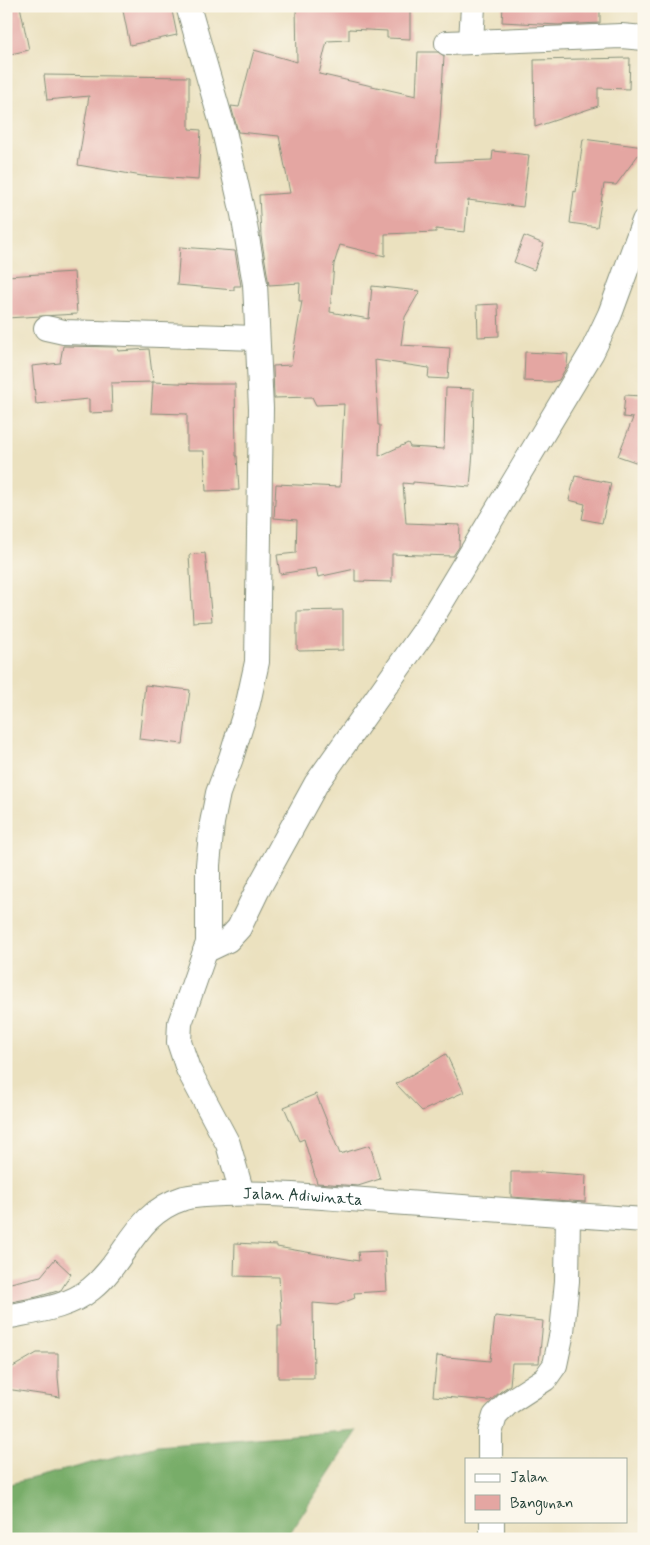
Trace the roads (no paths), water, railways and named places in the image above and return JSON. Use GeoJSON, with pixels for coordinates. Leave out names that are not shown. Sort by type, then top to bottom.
{"type":"FeatureCollection","features":[{"type":"Feature","properties":{"kind":"street"},"geometry":{"type":"LineString","coordinates":[[188,6],[224,131],[243,214],[254,284],[261,408],[257,662],[248,704],[218,793],[212,823],[208,865],[208,943],[180,1023],[179,1042],[188,1069],[228,1144],[242,1193]]}},
{"type":"Feature","properties":{"kind":"street"},"geometry":{"type":"LineString","coordinates":[[471,42],[473,6]]}},
{"type":"Feature","properties":{"kind":"street"},"geometry":{"type":"LineString","coordinates":[[446,43],[602,36],[644,38]]}},
{"type":"Feature","properties":{"kind":"street"},"geometry":{"type":"LineString","coordinates":[[205,951],[228,940],[239,928],[257,891],[316,784],[423,633],[531,454],[600,338],[614,306],[644,221]]}},
{"type":"Feature","properties":{"kind":"street"},"geometry":{"type":"LineString","coordinates":[[46,328],[64,332],[257,338]]}},
{"type":"Feature","properties":{"kind":"street","name":"Jalan Adiwinata"},"geometry":{"type":"LineString","coordinates":[[6,1317],[61,1305],[90,1290],[104,1277],[151,1215],[170,1204],[186,1198],[242,1193],[644,1220]]}},
{"type":"Feature","properties":{"kind":"street"},"geometry":{"type":"LineString","coordinates":[[490,1458],[490,1433],[495,1416],[508,1403],[545,1379],[555,1364],[562,1332],[567,1281],[568,1214]]}},
{"type":"Feature","properties":{"kind":"street"},"geometry":{"type":"LineString","coordinates":[[492,1522],[492,1539]]}}]}
